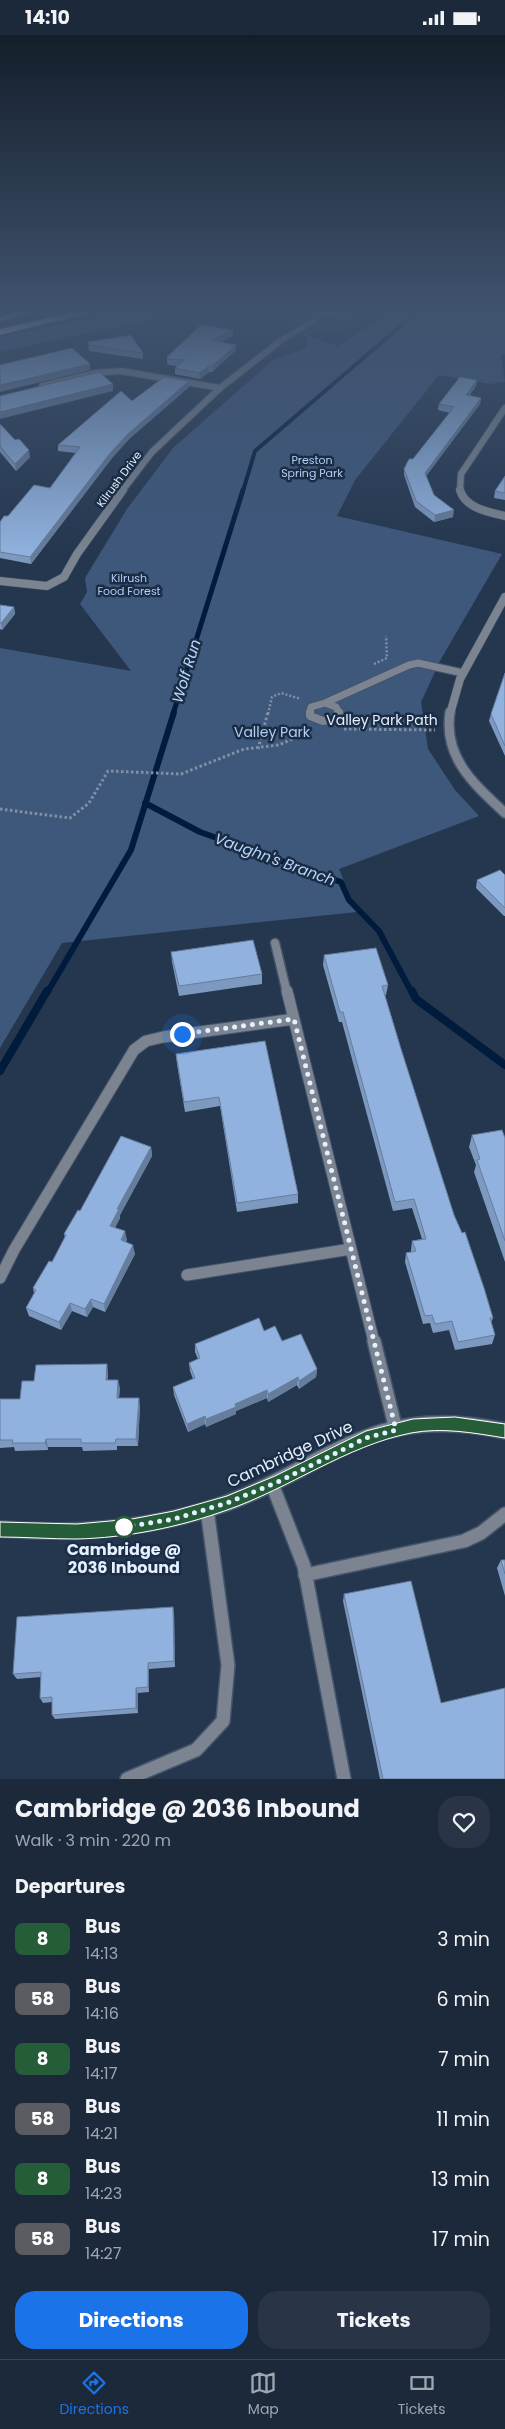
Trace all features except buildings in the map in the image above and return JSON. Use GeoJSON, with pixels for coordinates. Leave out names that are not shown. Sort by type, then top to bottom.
{"type":"FeatureCollection","features":[{"type":"Feature","properties":{"kind":"street","name":"Kilrush Drive"},"geometry":{"type":"LineString","coordinates":[[0,581],[47,586],[64,577],[77,554],[118,494],[152,452],[214,393]]}},
{"type":"Feature","properties":{"kind":"street"},"geometry":{"type":"LineString","coordinates":[[505,409],[461,474],[458,485],[460,493],[466,501],[486,512],[505,517]]}},
{"type":"Feature","properties":{"kind":"street"},"geometry":{"type":"LineString","coordinates":[[505,597],[463,673],[450,704],[448,730],[450,744],[459,765],[479,789],[505,813]]}},
{"type":"Feature","properties":{"kind":"street","name":"Cambridge Drive"},"geometry":{"type":"LineString","coordinates":[[0,1529],[77,1531],[123,1527],[174,1519],[208,1509],[272,1484],[366,1438],[413,1425],[455,1424],[505,1431]]}},
{"type":"Feature","properties":{"kind":"lane"},"geometry":{"type":"LineString","coordinates":[[324,703],[408,665],[418,663],[463,673]]}},
{"type":"Feature","properties":{"kind":"lane"},"geometry":{"type":"LineString","coordinates":[[275,943],[396,1430]]}},
{"type":"Feature","properties":{"kind":"lane"},"geometry":{"type":"LineString","coordinates":[[0,1278],[19,1242],[134,1049],[140,1044],[163,1037],[294,1019]]}},
{"type":"Feature","properties":{"kind":"lane"},"geometry":{"type":"LineString","coordinates":[[187,1275],[351,1249]]}},
{"type":"Feature","properties":{"kind":"lane"},"geometry":{"type":"LineString","coordinates":[[272,1484],[305,1575],[344,1779]]}},
{"type":"Feature","properties":{"kind":"lane"},"geometry":{"type":"LineString","coordinates":[[127,1779],[196,1750],[223,1721],[228,1665],[208,1509]]}},
{"type":"Feature","properties":{"kind":"lane"},"geometry":{"type":"LineString","coordinates":[[305,1575],[464,1541],[481,1533],[505,1514]]}},
{"type":"Feature","properties":{"kind":"path"},"geometry":{"type":"LineString","coordinates":[[374,663],[387,658],[386,636]]}},
{"type":"Feature","properties":{"kind":"path"},"geometry":{"type":"LineString","coordinates":[[258,749],[272,697],[281,693],[292,697]]}},
{"type":"Feature","properties":{"kind":"path","name":"Valley Park Path"},"geometry":{"type":"LineString","coordinates":[[343,729],[448,730]]}},
{"type":"Feature","properties":{"kind":"path","name":"Valley Park Path"},"geometry":{"type":"LineString","coordinates":[[0,809],[58,818],[70,818],[89,803],[108,771],[181,774],[244,749],[258,749],[279,745],[312,730]]}},
{"type":"Feature","properties":{"kind":"green space","name":"Valley Park"},"geometry":{"type":"Polygon","coordinates":[[[235,393],[424,393],[355,480],[337,516],[502,554],[441,659],[421,702],[428,749],[455,790],[479,816],[339,869],[357,912],[62,943],[0,1048],[0,648],[131,671],[80,604],[87,592],[85,578],[127,509],[173,448],[235,393]]]}},
{"type":"Feature","properties":{"kind":"waterway","name":"Wolf Run"},"geometry":{"type":"LineString","coordinates":[[243,491],[255,451],[322,393]]}},
{"type":"Feature","properties":{"kind":"waterway","name":"Wolf Run"},"geometry":{"type":"LineString","coordinates":[[173,714],[243,490]]}},
{"type":"Feature","properties":{"kind":"waterway","name":"Wolf Run"},"geometry":{"type":"LineString","coordinates":[[146,803],[174,712]]}},
{"type":"Feature","properties":{"kind":"waterway","name":"Wolf Run"},"geometry":{"type":"LineString","coordinates":[[47,993],[131,850],[146,803]]}},
{"type":"Feature","properties":{"kind":"waterway","name":"Vaughn's Branch"},"geometry":{"type":"LineString","coordinates":[[146,803],[200,832],[341,882],[349,900],[379,931],[412,993]]}},
{"type":"Feature","properties":{"kind":"waterway","name":"Wolf Run"},"geometry":{"type":"LineString","coordinates":[[0,1071],[47,991]]}},
{"type":"Feature","properties":{"kind":"waterway","name":"Vaughn's Branch"},"geometry":{"type":"LineString","coordinates":[[412,991],[416,999],[505,1065]]}},
{"type":"Feature","properties":{"kind":"bus line","name":"8"},"geometry":{"type":"LineString","coordinates":[[0,1529],[77,1531],[132,1526],[174,1519],[227,1503],[280,1481],[366,1438],[413,1425],[455,1424],[505,1431]]}},
{"type":"Feature","properties":{"kind":"place","name":"Cambridge @ 2036 Inbound"},"geometry":{"type":"Point","coordinates":[124,1527]}},
{"type":"Feature","properties":{"kind":"route"},"geometry":{"type":"LineString","coordinates":[[124,1527],[174,1519],[227,1503],[280,1481],[366,1438],[396,1430],[294,1019],[182,1034]]}},
{"type":"Feature","properties":{"kind":"park label","name":"Preston Spring Park"},"geometry":{"type":"Point","coordinates":[312,466]}},
{"type":"Feature","properties":{"kind":"park label","name":"Kilrush Food Forest"},"geometry":{"type":"Point","coordinates":[129,584]}}]}
